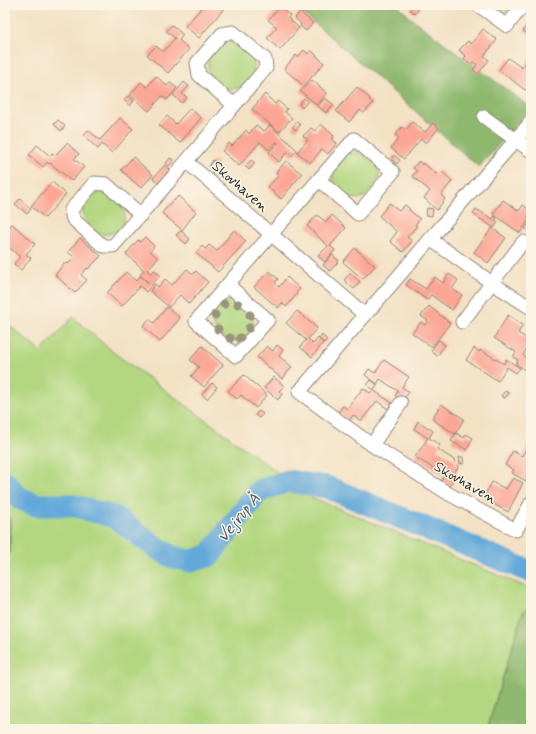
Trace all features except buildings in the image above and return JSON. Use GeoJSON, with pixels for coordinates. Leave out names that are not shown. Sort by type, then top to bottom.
{"type":"FeatureCollection","features":[{"type":"Feature","properties":{"kind":"street"},"geometry":{"type":"LineString","coordinates":[[478,5],[507,26],[523,5]]}},
{"type":"Feature","properties":{"kind":"street","name":"Skovhaven"},"geometry":{"type":"LineString","coordinates":[[141,214],[106,184],[94,183],[71,210],[73,219],[103,246],[113,246],[187,162],[266,68],[265,59],[233,32],[222,34],[197,64],[199,75],[234,105]]}},
{"type":"Feature","properties":{"kind":"street"},"geometry":{"type":"LineString","coordinates":[[484,117],[531,150]]}},
{"type":"Feature","properties":{"kind":"street","name":"Skovhaven"},"geometry":{"type":"LineString","coordinates":[[531,122],[299,392],[372,445],[449,494],[516,530],[531,503]]}},
{"type":"Feature","properties":{"kind":"street","name":"Skovhaven"},"geometry":{"type":"LineString","coordinates":[[228,285],[268,320],[236,356],[196,321],[354,139],[393,172],[358,214],[319,180]]}},
{"type":"Feature","properties":{"kind":"street","name":"Skovhaven"},"geometry":{"type":"LineString","coordinates":[[187,162],[271,236],[365,315]]}},
{"type":"Feature","properties":{"kind":"street"},"geometry":{"type":"LineString","coordinates":[[430,239],[492,283],[531,308]]}},
{"type":"Feature","properties":{"kind":"street"},"geometry":{"type":"LineString","coordinates":[[462,322],[523,242]]}},
{"type":"Feature","properties":{"kind":"street"},"geometry":{"type":"LineString","coordinates":[[372,445],[401,403]]}},
{"type":"Feature","properties":{"kind":"green space"},"geometry":{"type":"Polygon","coordinates":[[[294,5],[397,5],[412,19],[531,108],[479,167],[294,5]]]}},
{"type":"Feature","properties":{"kind":"green space"},"geometry":{"type":"Polygon","coordinates":[[[485,5],[519,5],[510,12],[502,13],[485,5]]]}},
{"type":"Feature","properties":{"kind":"green space"},"geometry":{"type":"Polygon","coordinates":[[[231,43],[244,47],[250,53],[254,66],[250,79],[244,85],[231,89],[218,85],[212,79],[208,66],[212,53],[218,47],[231,43]]]}},
{"type":"Feature","properties":{"kind":"green space"},"geometry":{"type":"Polygon","coordinates":[[[355,152],[366,155],[371,159],[378,168],[379,173],[378,179],[370,191],[365,196],[358,199],[341,193],[334,184],[332,178],[335,169],[340,163],[348,155],[355,152]]]}},
{"type":"Feature","properties":{"kind":"green space"},"geometry":{"type":"Polygon","coordinates":[[[102,193],[114,198],[119,203],[124,214],[122,226],[116,231],[106,234],[97,233],[90,227],[85,219],[83,210],[84,202],[91,196],[102,193]]]}},
{"type":"Feature","properties":{"kind":"green space"},"geometry":{"type":"Polygon","coordinates":[[[227,300],[244,306],[249,310],[252,316],[252,327],[249,333],[242,339],[233,341],[225,338],[214,327],[212,319],[213,311],[218,305],[227,300]]]}},
{"type":"Feature","properties":{"kind":"green space"},"geometry":{"type":"Polygon","coordinates":[[[73,317],[113,352],[311,497],[531,589],[531,605],[523,612],[487,729],[5,729],[5,322],[41,352],[73,317]]]}},
{"type":"Feature","properties":{"kind":"green space"},"geometry":{"type":"Polygon","coordinates":[[[5,514],[10,519],[10,551],[5,560],[5,514]]]}},
{"type":"Feature","properties":{"kind":"green space"},"geometry":{"type":"Polygon","coordinates":[[[531,605],[531,729],[487,729],[523,612],[531,605]]]}},
{"type":"Feature","properties":{"kind":"waterway","name":"Vejrup Å"},"geometry":{"type":"LineString","coordinates":[[5,482],[19,498],[36,505],[71,505],[115,517],[157,548],[172,557],[191,561],[209,556],[259,491],[288,481],[327,487],[531,572]]}}]}
